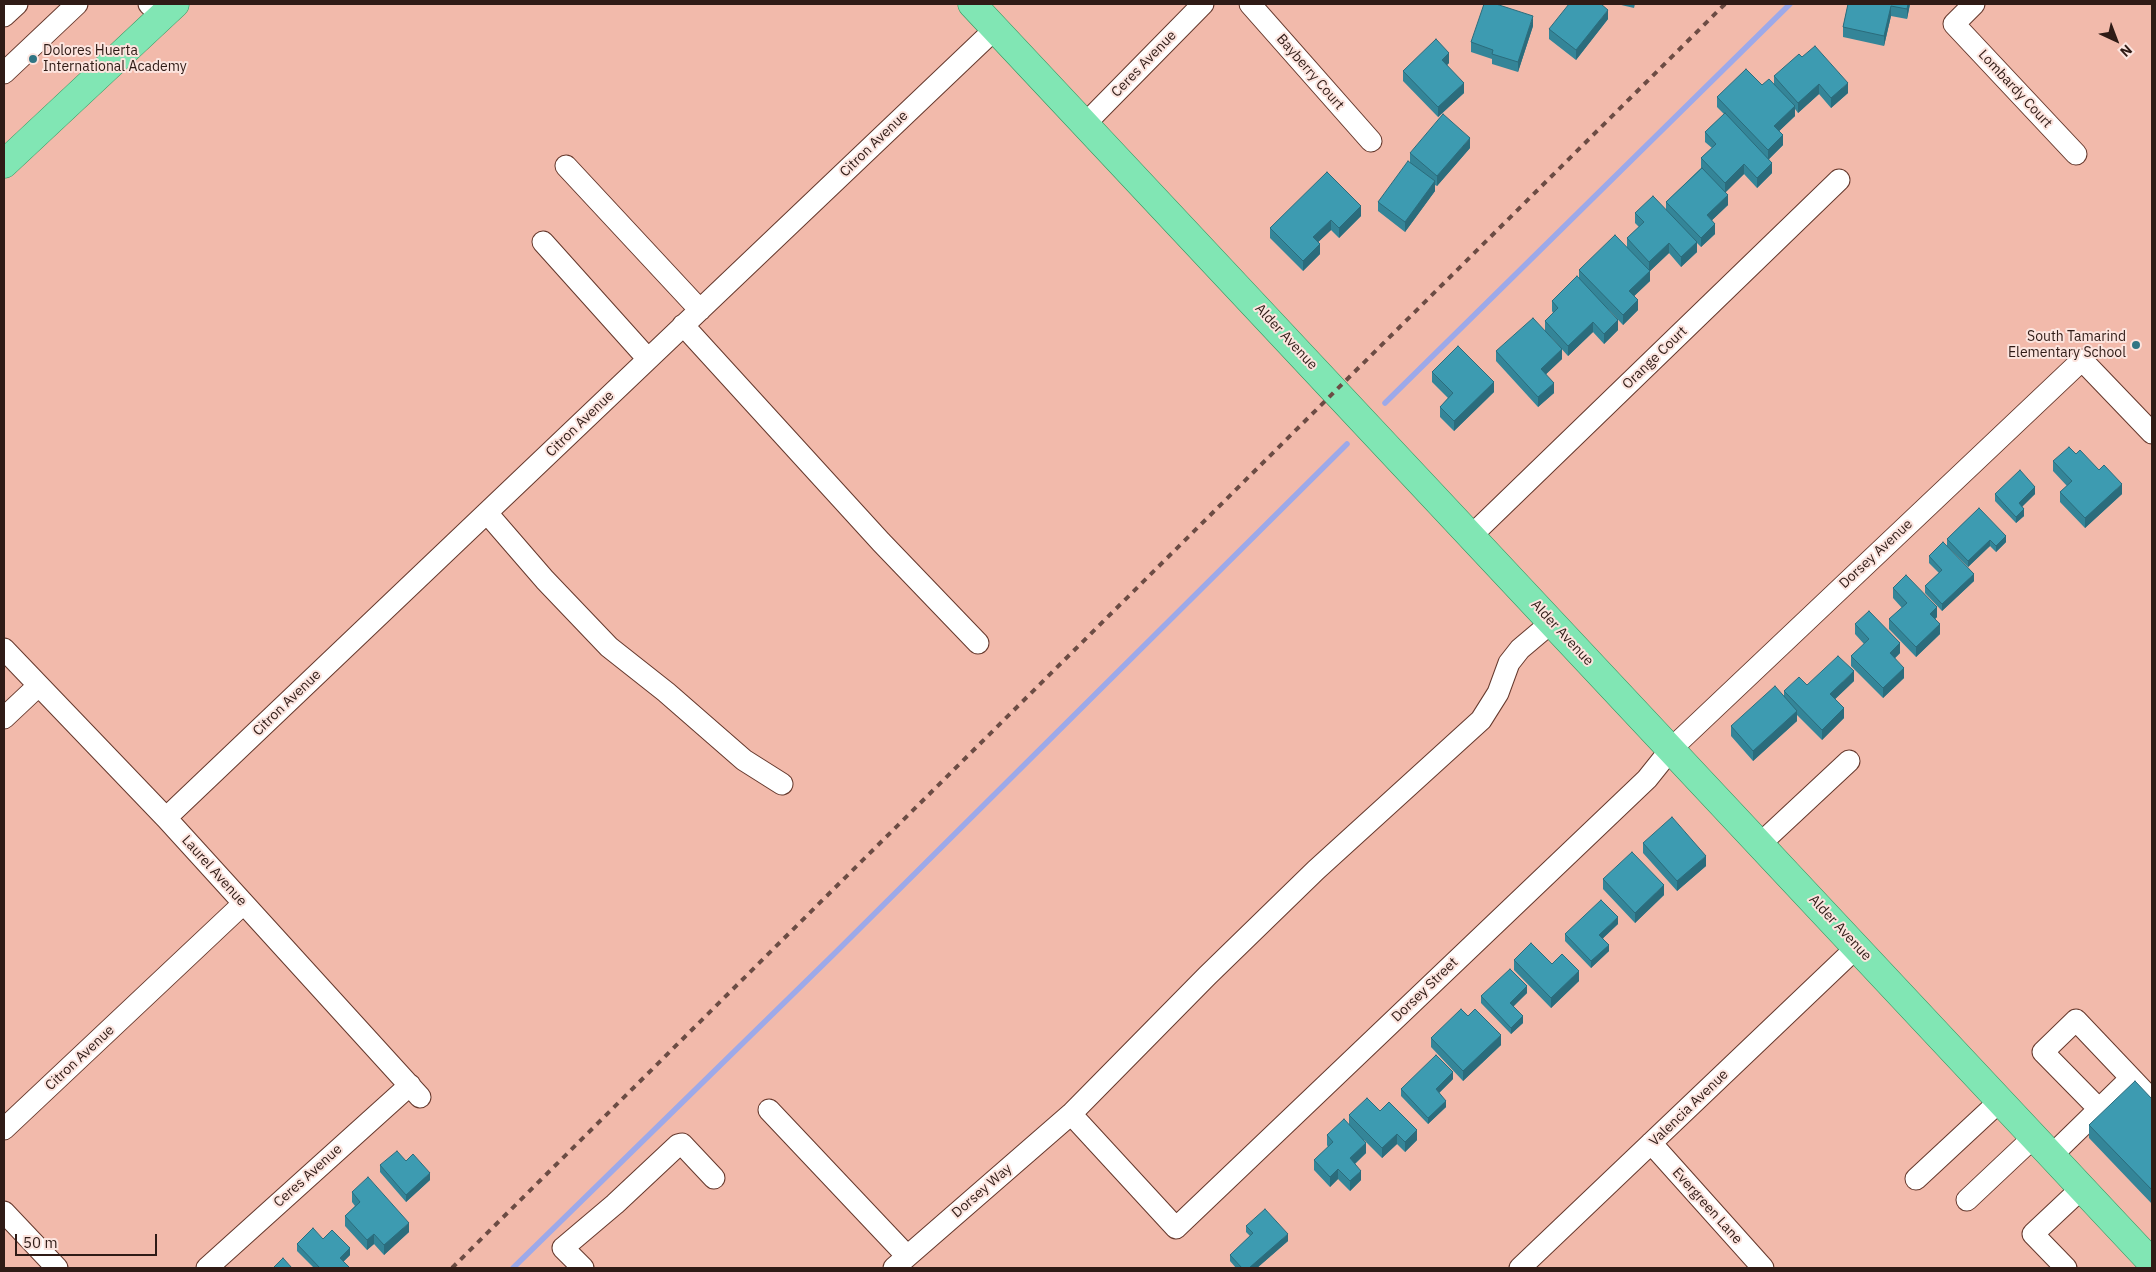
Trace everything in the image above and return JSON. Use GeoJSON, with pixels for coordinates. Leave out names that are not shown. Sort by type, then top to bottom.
{"type":"FeatureCollection","features":[{"type":"Feature","properties":{"kind":"main road","name":"Alder Avenue"},"geometry":{"type":"LineString","coordinates":[[972,4],[2083,1187],[2152,1263]]}},
{"type":"Feature","properties":{"kind":"main road"},"geometry":{"type":"LineString","coordinates":[[4,164],[162,8]]}},
{"type":"Feature","properties":{"kind":"street"},"geometry":{"type":"LineString","coordinates":[[4,16],[16,4]]}},
{"type":"Feature","properties":{"kind":"street"},"geometry":{"type":"LineString","coordinates":[[4,73],[77,4]]}},
{"type":"Feature","properties":{"kind":"street","name":"Ceres Avenue"},"geometry":{"type":"LineString","coordinates":[[1085,124],[1203,4]]}},
{"type":"Feature","properties":{"kind":"street","name":"Bayberry Court"},"geometry":{"type":"LineString","coordinates":[[1250,4],[1371,141]]}},
{"type":"Feature","properties":{"kind":"street","name":"Lombardy Court"},"geometry":{"type":"LineString","coordinates":[[1974,4],[1954,24],[2076,154]]}},
{"type":"Feature","properties":{"kind":"street","name":"Citron Avenue"},"geometry":{"type":"LineString","coordinates":[[166,818],[995,29]]}},
{"type":"Feature","properties":{"kind":"street"},"geometry":{"type":"LineString","coordinates":[[566,166],[700,310]]}},
{"type":"Feature","properties":{"kind":"street","name":"Orange Court"},"geometry":{"type":"LineString","coordinates":[[1471,536],[1839,180]]}},
{"type":"Feature","properties":{"kind":"street"},"geometry":{"type":"LineString","coordinates":[[543,242],[648,359]]}},
{"type":"Feature","properties":{"kind":"street"},"geometry":{"type":"LineString","coordinates":[[683,325],[881,542],[978,643]]}},
{"type":"Feature","properties":{"kind":"street","name":"Dorsey Avenue"},"geometry":{"type":"LineString","coordinates":[[1671,749],[2082,360],[2152,433]]}},
{"type":"Feature","properties":{"kind":"street"},"geometry":{"type":"LineString","coordinates":[[487,513],[609,647],[666,692],[744,760],[782,784]]}},
{"type":"Feature","properties":{"kind":"street","name":"Dorsey Way"},"geometry":{"type":"LineString","coordinates":[[900,1262],[1071,1114],[1316,870],[1481,720],[1498,693],[1509,664],[1520,649],[1552,622]]}},
{"type":"Feature","properties":{"kind":"street","name":"Laurel Avenue"},"geometry":{"type":"LineString","coordinates":[[4,649],[166,818],[415,1091]]}},
{"type":"Feature","properties":{"kind":"street"},"geometry":{"type":"LineString","coordinates":[[4,718],[38,686]]}},
{"type":"Feature","properties":{"kind":"street","name":"Dorsey Street"},"geometry":{"type":"LineString","coordinates":[[1071,1114],[1176,1228],[1647,779],[1671,749]]}},
{"type":"Feature","properties":{"kind":"street"},"geometry":{"type":"LineString","coordinates":[[1760,844],[1849,762]]}},
{"type":"Feature","properties":{"kind":"street","name":"Citron Avenue"},"geometry":{"type":"LineString","coordinates":[[4,1129],[243,904]]}},
{"type":"Feature","properties":{"kind":"street","name":"Valencia Avenue"},"geometry":{"type":"LineString","coordinates":[[1520,1268],[1857,947]]}},
{"type":"Feature","properties":{"kind":"street"},"geometry":{"type":"LineString","coordinates":[[2099,1109],[2043,1052],[2076,1020],[2152,1100]]}},
{"type":"Feature","properties":{"kind":"street"},"geometry":{"type":"LineString","coordinates":[[1967,1200],[2099,1109],[2131,1078]]}},
{"type":"Feature","properties":{"kind":"street","name":"Ceres Avenue"},"geometry":{"type":"LineString","coordinates":[[207,1268],[415,1091]]}},
{"type":"Feature","properties":{"kind":"street"},"geometry":{"type":"LineString","coordinates":[[1916,1179],[2001,1100]]}},
{"type":"Feature","properties":{"kind":"street"},"geometry":{"type":"LineString","coordinates":[[768,1110],[900,1262]]}},
{"type":"Feature","properties":{"kind":"street"},"geometry":{"type":"LineString","coordinates":[[582,1268],[563,1248],[615,1204],[678,1145],[682,1144],[714,1178]]}},
{"type":"Feature","properties":{"kind":"street","name":"Evergreen Lane"},"geometry":{"type":"LineString","coordinates":[[1651,1144],[1763,1268]]}},
{"type":"Feature","properties":{"kind":"street"},"geometry":{"type":"LineString","coordinates":[[2066,1268],[2033,1234],[2083,1187]]}},
{"type":"Feature","properties":{"kind":"street"},"geometry":{"type":"LineString","coordinates":[[4,1212],[58,1268]]}},
{"type":"Feature","properties":{"kind":"building"},"geometry":{"type":"Polygon","coordinates":[[[1484,4],[1496,4],[1533,16],[1518,62],[1492,54],[1493,50],[1471,42],[1484,4]]]}},
{"type":"Feature","properties":{"kind":"building"},"geometry":{"type":"Polygon","coordinates":[[[1569,4],[1601,4],[1608,10],[1576,50],[1549,29],[1569,4]]]}},
{"type":"Feature","properties":{"kind":"building"},"geometry":{"type":"Polygon","coordinates":[[[1848,4],[1908,4],[1907,9],[1891,6],[1884,36],[1843,27],[1848,4]]]}},
{"type":"Feature","properties":{"kind":"building"},"geometry":{"type":"Polygon","coordinates":[[[1436,39],[1449,53],[1442,60],[1464,83],[1438,107],[1403,71],[1436,39]]]}},
{"type":"Feature","properties":{"kind":"building"},"geometry":{"type":"Polygon","coordinates":[[[1815,46],[1848,83],[1831,98],[1819,84],[1798,103],[1774,76],[1799,54],[1802,57],[1815,46]]]}},
{"type":"Feature","properties":{"kind":"building"},"geometry":{"type":"Polygon","coordinates":[[[1746,69],[1762,85],[1769,79],[1795,106],[1774,126],[1783,135],[1768,150],[1717,97],[1746,69]]]}},
{"type":"Feature","properties":{"kind":"building"},"geometry":{"type":"Polygon","coordinates":[[[1725,113],[1772,163],[1757,178],[1744,164],[1725,183],[1701,158],[1716,144],[1705,132],[1725,113]]]}},
{"type":"Feature","properties":{"kind":"building"},"geometry":{"type":"Polygon","coordinates":[[[1443,114],[1470,138],[1437,176],[1410,153],[1443,114]]]}},
{"type":"Feature","properties":{"kind":"building"},"geometry":{"type":"Polygon","coordinates":[[[1408,161],[1435,181],[1405,222],[1378,202],[1408,161]]]}},
{"type":"Feature","properties":{"kind":"building"},"geometry":{"type":"Polygon","coordinates":[[[1702,168],[1728,195],[1707,215],[1715,224],[1701,238],[1666,202],[1702,168]]]}},
{"type":"Feature","properties":{"kind":"building"},"geometry":{"type":"Polygon","coordinates":[[[1327,172],[1361,206],[1339,228],[1331,220],[1313,237],[1320,244],[1303,261],[1270,228],[1327,172]]]}},
{"type":"Feature","properties":{"kind":"building"},"geometry":{"type":"Polygon","coordinates":[[[1653,196],[1697,242],[1681,257],[1669,243],[1649,262],[1627,238],[1644,222],[1635,213],[1653,196]]]}},
{"type":"Feature","properties":{"kind":"building"},"geometry":{"type":"Polygon","coordinates":[[[1615,235],[1650,271],[1629,291],[1638,300],[1623,315],[1579,270],[1615,235]]]}},
{"type":"Feature","properties":{"kind":"building"},"geometry":{"type":"Polygon","coordinates":[[[1577,276],[1618,320],[1604,334],[1593,322],[1568,346],[1545,321],[1558,308],[1552,301],[1577,276]]]}},
{"type":"Feature","properties":{"kind":"building"},"geometry":{"type":"Polygon","coordinates":[[[1533,318],[1562,349],[1541,369],[1554,383],[1538,397],[1496,351],[1533,318]]]}},
{"type":"Feature","properties":{"kind":"building"},"geometry":{"type":"Polygon","coordinates":[[[1458,346],[1494,382],[1454,421],[1440,407],[1453,393],[1432,372],[1458,346]]]}},
{"type":"Feature","properties":{"kind":"building"},"geometry":{"type":"Polygon","coordinates":[[[2069,447],[2076,454],[2080,450],[2099,470],[2104,465],[2122,484],[2085,518],[2060,492],[2072,481],[2053,461],[2069,447]]]}},
{"type":"Feature","properties":{"kind":"building"},"geometry":{"type":"Polygon","coordinates":[[[2020,470],[2035,487],[2019,503],[2024,509],[2016,517],[1995,494],[2020,470]]]}},
{"type":"Feature","properties":{"kind":"building"},"geometry":{"type":"Polygon","coordinates":[[[1979,508],[2006,536],[1996,546],[1990,540],[1968,561],[1947,539],[1979,508]]]}},
{"type":"Feature","properties":{"kind":"building"},"geometry":{"type":"Polygon","coordinates":[[[1943,542],[1974,574],[1942,604],[1925,586],[1942,570],[1929,556],[1943,542]]]}},
{"type":"Feature","properties":{"kind":"building"},"geometry":{"type":"Polygon","coordinates":[[[1906,575],[1937,607],[1930,614],[1940,624],[1916,647],[1889,619],[1907,603],[1893,588],[1906,575]]]}},
{"type":"Feature","properties":{"kind":"building"},"geometry":{"type":"Polygon","coordinates":[[[1869,611],[1900,643],[1890,653],[1904,668],[1883,688],[1851,656],[1869,639],[1855,624],[1869,611]]]}},
{"type":"Feature","properties":{"kind":"building"},"geometry":{"type":"Polygon","coordinates":[[[1838,656],[1854,671],[1830,694],[1844,708],[1822,730],[1784,691],[1799,677],[1807,685],[1838,656]]]}},
{"type":"Feature","properties":{"kind":"building"},"geometry":{"type":"Polygon","coordinates":[[[1775,686],[1797,711],[1753,751],[1731,726],[1775,686]]]}},
{"type":"Feature","properties":{"kind":"building"},"geometry":{"type":"Polygon","coordinates":[[[1672,817],[1706,856],[1677,881],[1643,843],[1672,817]]]}},
{"type":"Feature","properties":{"kind":"building"},"geometry":{"type":"Polygon","coordinates":[[[1632,852],[1664,885],[1635,913],[1603,879],[1632,852]]]}},
{"type":"Feature","properties":{"kind":"building"},"geometry":{"type":"Polygon","coordinates":[[[1601,900],[1618,917],[1599,935],[1609,945],[1591,961],[1565,934],[1601,900]]]}},
{"type":"Feature","properties":{"kind":"building"},"geometry":{"type":"Polygon","coordinates":[[[1531,943],[1552,964],[1562,954],[1579,971],[1551,998],[1514,960],[1531,943]]]}},
{"type":"Feature","properties":{"kind":"building"},"geometry":{"type":"Polygon","coordinates":[[[1510,969],[1527,986],[1510,1003],[1523,1016],[1511,1028],[1481,996],[1510,969]]]}},
{"type":"Feature","properties":{"kind":"building"},"geometry":{"type":"Polygon","coordinates":[[[1461,1009],[1468,1016],[1475,1009],[1501,1035],[1463,1071],[1431,1038],[1461,1009]]]}},
{"type":"Feature","properties":{"kind":"building"},"geometry":{"type":"Polygon","coordinates":[[[1436,1055],[1453,1072],[1436,1089],[1446,1101],[1428,1118],[1401,1089],[1436,1055]]]}},
{"type":"Feature","properties":{"kind":"building"},"geometry":{"type":"Polygon","coordinates":[[[2135,1081],[2152,1099],[2152,1190],[2089,1125],[2135,1081]]]}},
{"type":"Feature","properties":{"kind":"building"},"geometry":{"type":"Polygon","coordinates":[[[1367,1098],[1380,1111],[1389,1102],[1417,1130],[1405,1142],[1397,1134],[1382,1148],[1349,1115],[1367,1098]]]}},
{"type":"Feature","properties":{"kind":"building"},"geometry":{"type":"Polygon","coordinates":[[[1344,1119],[1366,1143],[1350,1158],[1361,1171],[1350,1181],[1338,1169],[1330,1177],[1314,1160],[1333,1142],[1327,1135],[1344,1119]]]}},
{"type":"Feature","properties":{"kind":"building"},"geometry":{"type":"Polygon","coordinates":[[[397,1151],[406,1161],[413,1154],[430,1173],[406,1195],[380,1165],[397,1151]]]}},
{"type":"Feature","properties":{"kind":"building"},"geometry":{"type":"Polygon","coordinates":[[[368,1177],[409,1223],[384,1245],[374,1234],[367,1240],[345,1216],[360,1202],[352,1192],[368,1177]]]}},
{"type":"Feature","properties":{"kind":"building"},"geometry":{"type":"Polygon","coordinates":[[[1265,1209],[1288,1234],[1249,1268],[1242,1268],[1230,1255],[1253,1233],[1246,1226],[1265,1209]]]}},
{"type":"Feature","properties":{"kind":"building"},"geometry":{"type":"Polygon","coordinates":[[[313,1228],[323,1239],[332,1230],[350,1248],[340,1258],[348,1268],[320,1268],[297,1244],[313,1228]]]}},
{"type":"Feature","properties":{"kind":"building"},"geometry":{"type":"Polygon","coordinates":[[[283,1258],[292,1268],[273,1268],[283,1258]]]}},
{"type":"Feature","properties":{"kind":"waterway"},"geometry":{"type":"LineString","coordinates":[[1385,403],[1790,4]]}},
{"type":"Feature","properties":{"kind":"waterway"},"geometry":{"type":"LineString","coordinates":[[513,1268],[836,952],[1347,444]]}},
{"type":"Feature","properties":{"kind":"railway"},"geometry":{"type":"LineString","coordinates":[[452,1268],[1725,4]]}},
{"type":"Feature","properties":{"kind":"place","name":"Dolores Huerta International Academy"},"geometry":{"type":"Point","coordinates":[33,59]}},
{"type":"Feature","properties":{"kind":"place","name":"South Tamarind Elementary School"},"geometry":{"type":"Point","coordinates":[2136,345]}}]}
